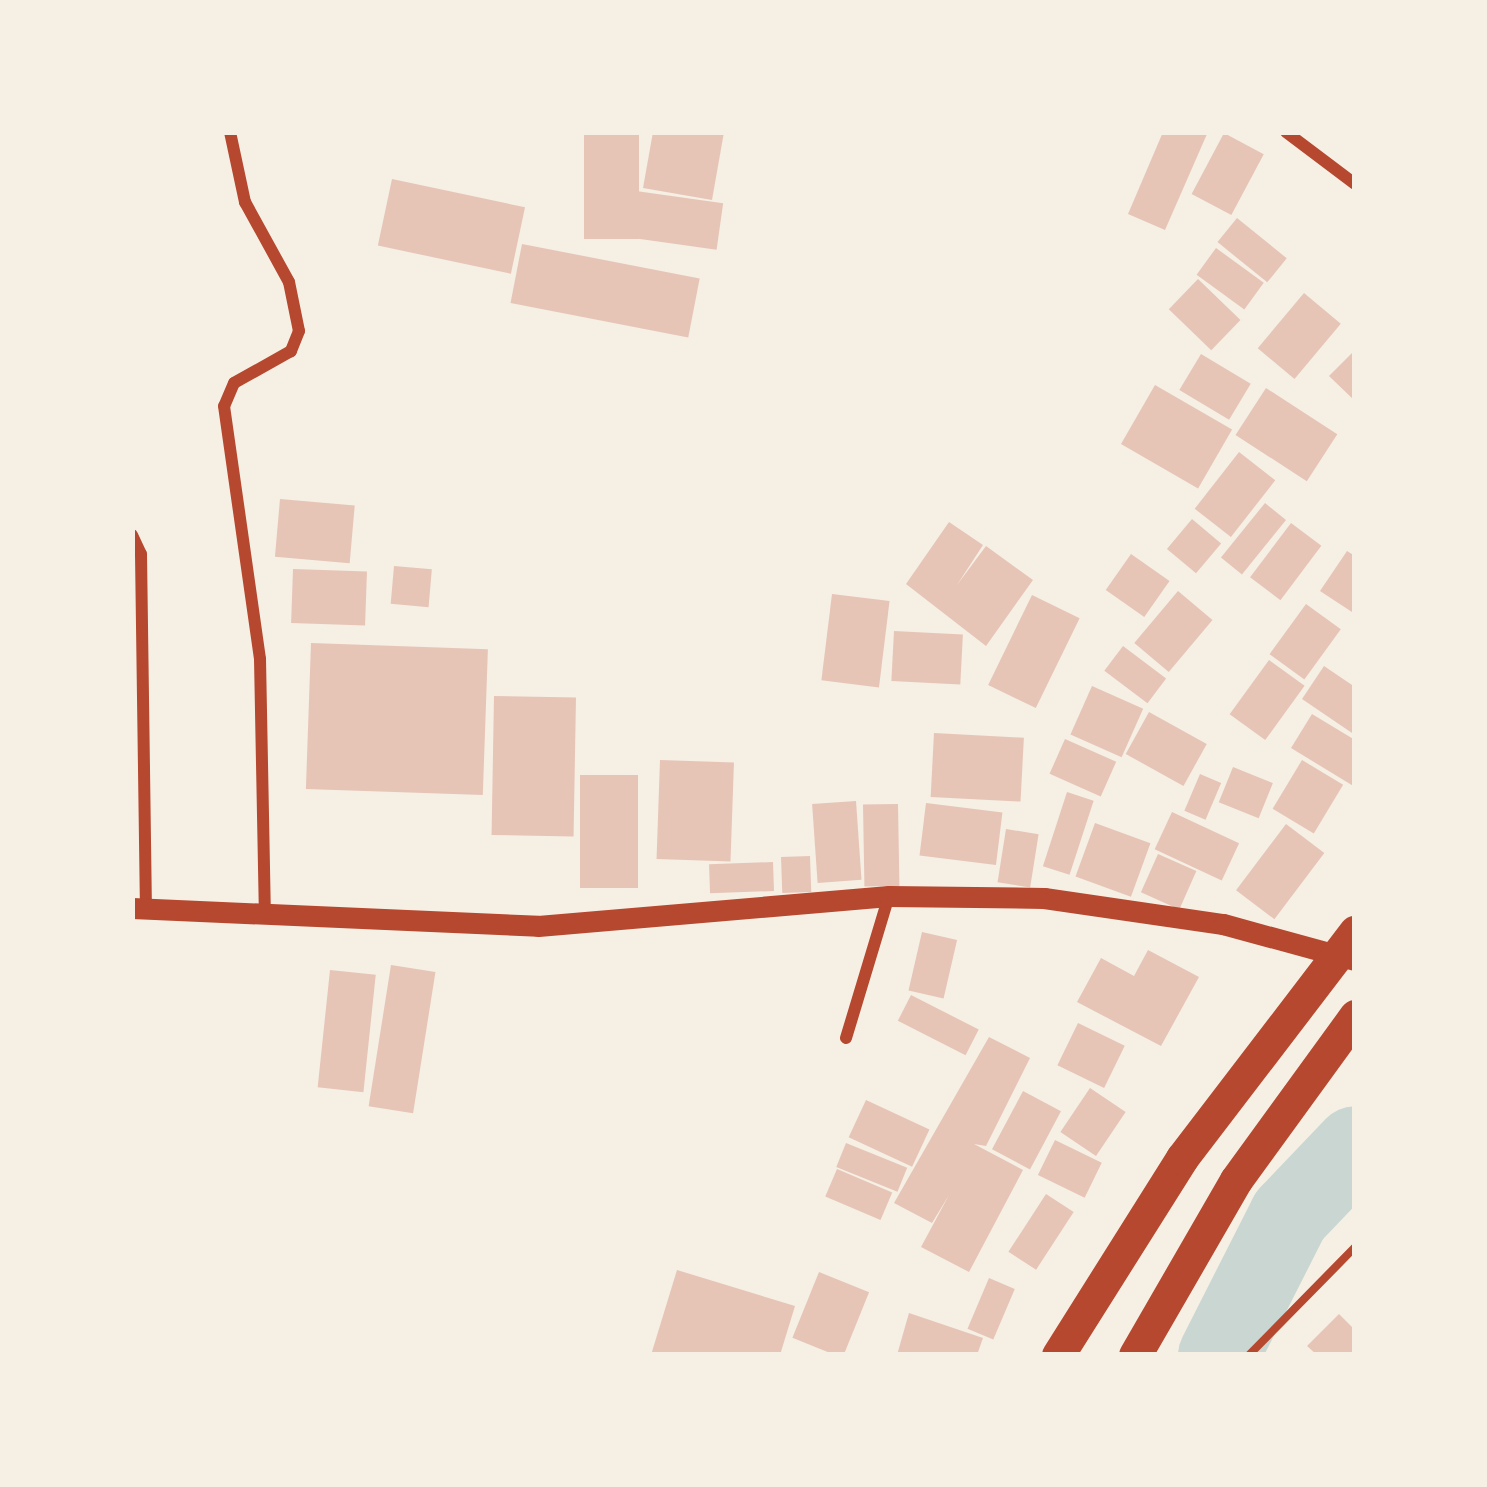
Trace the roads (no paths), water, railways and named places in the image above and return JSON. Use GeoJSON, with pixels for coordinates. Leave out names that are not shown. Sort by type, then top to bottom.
{"type":"FeatureCollection","features":[{"type":"Feature","properties":{"kind":"highway"},"geometry":{"type":"LineString","coordinates":[[1058,1355],[1182,1158],[1350,948]]}},
{"type":"Feature","properties":{"kind":"highway"},"geometry":{"type":"LineString","coordinates":[[1135,1355],[1236,1180],[1355,1016]]}},
{"type":"Feature","properties":{"kind":"street"},"geometry":{"type":"LineString","coordinates":[[230,132],[245,202],[289,282],[299,332],[291,351],[233,383],[224,406],[260,659],[265,916]]}},
{"type":"Feature","properties":{"kind":"street"},"geometry":{"type":"LineString","coordinates":[[1286,132],[1355,184]]}},
{"type":"Feature","properties":{"kind":"street"},"geometry":{"type":"LineString","coordinates":[[132,535],[141,554],[139,908],[538,926],[889,896],[1126,906],[1350,948]]}},
{"type":"Feature","properties":{"kind":"street"},"geometry":{"type":"LineString","coordinates":[[846,1038],[889,896]]}},
{"type":"Feature","properties":{"kind":"waterway"},"geometry":{"type":"LineString","coordinates":[[1218,1355],[1289,1215],[1355,1146]]}}]}
